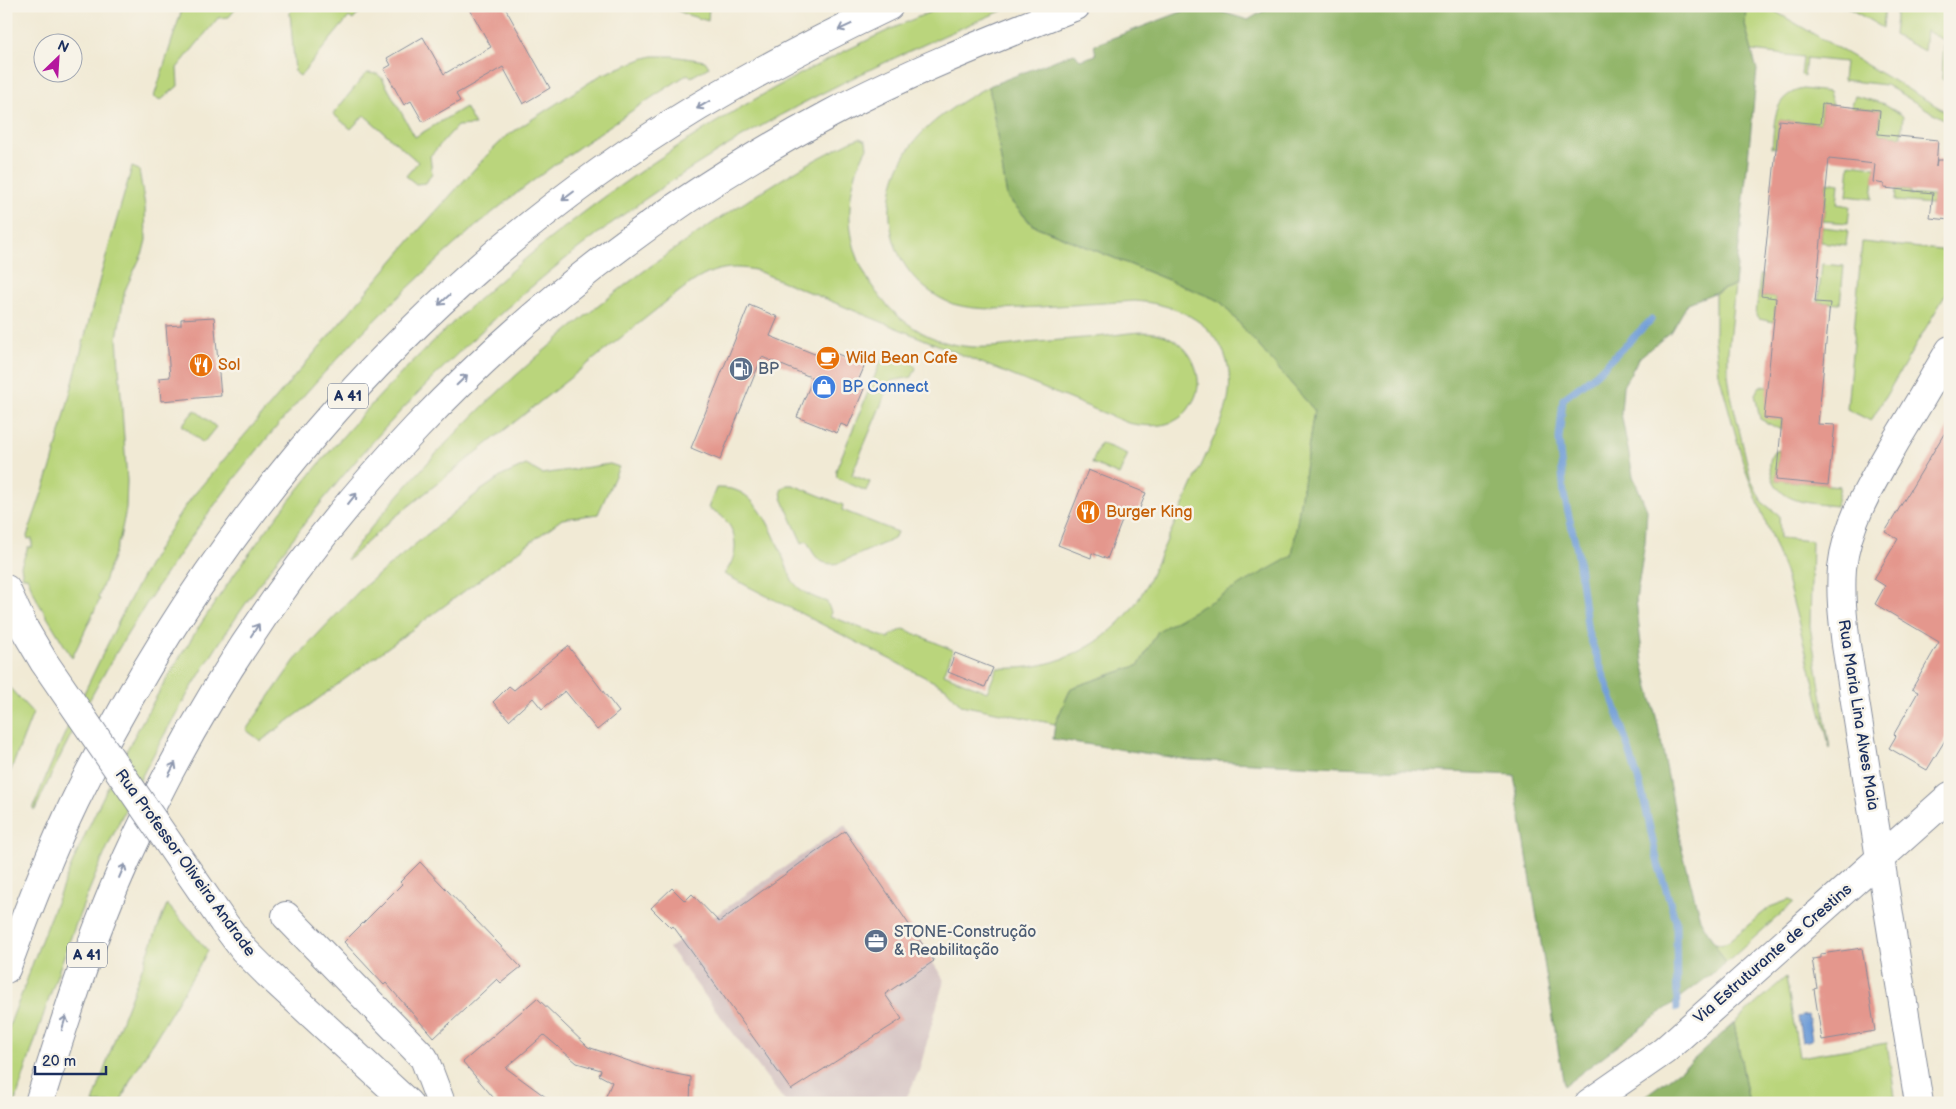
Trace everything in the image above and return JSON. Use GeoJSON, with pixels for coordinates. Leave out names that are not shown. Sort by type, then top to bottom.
{"type":"FeatureCollection","features":[{"type":"Feature","properties":{"kind":"main road","name":"A 41"},"geometry":{"type":"LineString","coordinates":[[6,969],[29,908],[74,802],[141,677],[197,587],[244,520],[340,404],[452,292],[524,230],[572,193],[697,108],[783,59],[889,6]]}},
{"type":"Feature","properties":{"kind":"main road","name":"A 41"},"geometry":{"type":"LineString","coordinates":[[39,1103],[67,1013],[107,905],[126,860],[172,769],[215,692],[268,609],[332,524],[368,480],[414,430],[491,353],[575,281],[648,226],[696,193],[763,152],[831,114],[911,75],[994,38],[1076,6]]}},
{"type":"Feature","properties":{"kind":"main road","name":"Rua Maria Lina Alves Maia"},"geometry":{"type":"LineString","coordinates":[[1919,1103],[1846,645],[1841,604],[1842,568],[1856,516],[1872,483],[1950,350]]}},
{"type":"Feature","properties":{"kind":"main road","name":"Rua Professor Oliveira Andrade"},"geometry":{"type":"LineString","coordinates":[[6,589],[25,630],[50,670],[244,950],[408,1103]]}},
{"type":"Feature","properties":{"kind":"main road","name":"Via Estruturante de Crestins"},"geometry":{"type":"LineString","coordinates":[[1589,1103],[1664,1051],[1950,796]]}},
{"type":"Feature","properties":{"kind":"main road"},"geometry":{"type":"LineString","coordinates":[[286,916],[424,1058],[441,1103]]}},
{"type":"Feature","properties":{"kind":"shaded area"},"geometry":{"type":"Polygon","coordinates":[[[845,825],[944,980],[919,1071],[904,1103],[786,1103],[669,948],[845,825]]]}},
{"type":"Feature","properties":{"kind":"green space"},"geometry":{"type":"Polygon","coordinates":[[[183,6],[238,6],[229,17],[218,18],[177,68],[178,86],[161,100],[154,97],[183,6]]]}},
{"type":"Feature","properties":{"kind":"green space"},"geometry":{"type":"Polygon","coordinates":[[[292,6],[365,6],[353,20],[349,17],[300,76],[295,72],[290,13],[292,6]]]}},
{"type":"Feature","properties":{"kind":"green space"},"geometry":{"type":"Polygon","coordinates":[[[667,6],[709,6],[708,21],[688,15],[667,6]]]}},
{"type":"Feature","properties":{"kind":"green space"},"geometry":{"type":"Polygon","coordinates":[[[944,6],[1013,6],[909,51],[808,100],[742,137],[644,200],[550,271],[463,349],[381,433],[305,523],[236,617],[174,717],[104,854],[63,960],[15,1103],[6,1103],[5,1050],[9,1028],[56,903],[90,824],[161,689],[243,562],[337,444],[440,335],[553,236],[675,148],[806,71],[944,6]]]}},
{"type":"Feature","properties":{"kind":"green space"},"geometry":{"type":"Polygon","coordinates":[[[1197,6],[1212,6],[1215,10],[1248,20],[1272,6],[1746,6],[1745,25],[1757,70],[1735,285],[1688,303],[1672,331],[1640,357],[1623,386],[1621,413],[1633,476],[1647,510],[1645,542],[1636,600],[1643,662],[1658,725],[1682,849],[1700,919],[1726,963],[1564,1086],[1514,775],[1189,760],[1053,739],[1055,724],[1071,688],[1139,665],[1158,631],[1292,556],[1314,410],[1220,301],[1033,225],[1007,197],[989,86],[1074,53],[1080,60],[1096,55],[1094,45],[1197,6]]]}},
{"type":"Feature","properties":{"kind":"green space"},"geometry":{"type":"Polygon","coordinates":[[[1746,6],[1766,6],[1950,114],[1950,123],[1886,85],[1843,80],[1845,62],[1806,58],[1804,76],[1801,75],[1803,57],[1752,51],[1745,25],[1746,6]]]}},
{"type":"Feature","properties":{"kind":"green space"},"geometry":{"type":"Polygon","coordinates":[[[1845,6],[1885,6],[1883,28],[1845,6]]]}},
{"type":"Feature","properties":{"kind":"green space"},"geometry":{"type":"Polygon","coordinates":[[[1897,6],[1950,6],[1950,84],[1942,79],[1944,40],[1926,31],[1924,51],[1894,35],[1897,6]]]}},
{"type":"Feature","properties":{"kind":"green space"},"geometry":{"type":"Polygon","coordinates":[[[653,56],[672,56],[705,61],[709,67],[691,77],[688,74],[580,147],[501,205],[433,264],[337,359],[285,417],[236,477],[189,540],[146,604],[106,671],[69,740],[35,810],[33,809],[62,739],[128,603],[164,538],[192,497],[419,230],[489,153],[507,136],[601,75],[653,56]]]}},
{"type":"Feature","properties":{"kind":"green space"},"geometry":{"type":"Polygon","coordinates":[[[368,73],[377,74],[382,78],[415,137],[465,107],[475,125],[457,126],[430,156],[432,173],[426,183],[416,184],[406,176],[418,162],[364,115],[351,129],[333,114],[368,73]]]}},
{"type":"Feature","properties":{"kind":"green space"},"geometry":{"type":"Polygon","coordinates":[[[989,86],[1007,197],[1032,225],[1220,301],[1314,410],[1292,557],[1158,631],[1139,665],[1071,688],[1055,724],[961,705],[946,688],[724,574],[734,556],[734,536],[725,520],[718,513],[708,508],[716,488],[733,489],[746,496],[755,504],[771,529],[792,580],[803,591],[827,602],[831,612],[830,616],[889,639],[891,635],[904,629],[953,650],[944,674],[987,692],[997,668],[1043,665],[1084,649],[1120,623],[1134,605],[1146,586],[1223,418],[1229,393],[1229,371],[1224,352],[1214,336],[1199,322],[1181,312],[1159,305],[1135,301],[1008,309],[974,308],[953,304],[941,299],[924,287],[910,273],[900,257],[890,221],[893,184],[900,166],[916,139],[935,121],[989,86]]]}},
{"type":"Feature","properties":{"kind":"green space"},"geometry":{"type":"Polygon","coordinates":[[[1803,89],[1829,92],[1833,105],[1822,104],[1820,124],[1779,120],[1776,148],[1772,147],[1775,119],[1780,103],[1793,92],[1803,89]]]}},
{"type":"Feature","properties":{"kind":"green space"},"geometry":{"type":"Polygon","coordinates":[[[1855,96],[1885,104],[1903,116],[1901,136],[1878,134],[1880,110],[1851,107],[1855,96]]]}},
{"type":"Feature","properties":{"kind":"green space"},"geometry":{"type":"Polygon","coordinates":[[[860,138],[866,141],[867,148],[856,175],[850,203],[851,232],[854,247],[866,277],[887,305],[900,317],[914,328],[929,336],[971,347],[1003,346],[1134,332],[1149,332],[1163,335],[1182,346],[1191,358],[1197,372],[1197,393],[1186,413],[1172,422],[1155,426],[1128,423],[755,270],[729,268],[717,270],[697,279],[678,293],[390,521],[348,560],[347,558],[391,504],[437,452],[486,403],[590,312],[702,230],[788,175],[860,138]]]}},
{"type":"Feature","properties":{"kind":"green space"},"geometry":{"type":"Polygon","coordinates":[[[1850,164],[1875,167],[1872,199],[1847,196],[1850,164]]]}},
{"type":"Feature","properties":{"kind":"green space"},"geometry":{"type":"Polygon","coordinates":[[[132,167],[139,170],[145,206],[146,240],[143,252],[125,290],[117,338],[127,481],[126,509],[120,538],[98,598],[100,599],[72,658],[38,602],[27,577],[23,577],[21,566],[28,547],[32,547],[32,538],[28,539],[27,536],[52,464],[101,274],[132,167]]]}},
{"type":"Feature","properties":{"kind":"green space"},"geometry":{"type":"Polygon","coordinates":[[[1827,182],[1839,184],[1837,204],[1850,206],[1848,223],[1823,221],[1827,182]]]}},
{"type":"Feature","properties":{"kind":"green space"},"geometry":{"type":"Polygon","coordinates":[[[1896,190],[1910,191],[1910,194],[1933,196],[1932,204],[1895,201],[1896,190]]]}},
{"type":"Feature","properties":{"kind":"green space"},"geometry":{"type":"Polygon","coordinates":[[[1822,227],[1848,230],[1846,245],[1821,242],[1822,227]]]}},
{"type":"Feature","properties":{"kind":"green space"},"geometry":{"type":"Polygon","coordinates":[[[1862,242],[1950,251],[1950,287],[1871,421],[1847,409],[1862,242]]]}},
{"type":"Feature","properties":{"kind":"green space"},"geometry":{"type":"Polygon","coordinates":[[[1822,264],[1844,266],[1840,304],[1818,302],[1822,264]]]}},
{"type":"Feature","properties":{"kind":"green space"},"geometry":{"type":"Polygon","coordinates":[[[1760,275],[1763,275],[1761,296],[1776,298],[1774,322],[1759,319],[1756,315],[1760,275]]]}},
{"type":"Feature","properties":{"kind":"green space"},"geometry":{"type":"Polygon","coordinates":[[[1735,285],[1728,351],[1728,374],[1731,395],[1751,480],[1762,502],[1779,515],[1780,538],[1812,541],[1810,626],[1830,749],[1785,572],[1745,469],[1719,374],[1715,340],[1715,293],[1735,285]]]}},
{"type":"Feature","properties":{"kind":"green space"},"geometry":{"type":"Polygon","coordinates":[[[890,355],[911,362],[916,368],[912,377],[891,381],[854,469],[852,475],[870,482],[866,491],[839,479],[836,470],[881,361],[890,355]]]}},
{"type":"Feature","properties":{"kind":"green space"},"geometry":{"type":"Polygon","coordinates":[[[1760,386],[1767,387],[1782,420],[1781,430],[1760,419],[1755,394],[1760,386]]]}},
{"type":"Feature","properties":{"kind":"green space"},"geometry":{"type":"Polygon","coordinates":[[[195,410],[216,427],[203,443],[182,425],[195,410]]]}},
{"type":"Feature","properties":{"kind":"green space"},"geometry":{"type":"Polygon","coordinates":[[[1100,443],[1128,454],[1119,475],[1092,463],[1100,443]]]}},
{"type":"Feature","properties":{"kind":"green space"},"geometry":{"type":"Polygon","coordinates":[[[1779,450],[1776,480],[1840,486],[1836,506],[1796,500],[1780,491],[1771,473],[1770,464],[1773,453],[1779,450]]]}},
{"type":"Feature","properties":{"kind":"green space"},"geometry":{"type":"Polygon","coordinates":[[[610,464],[619,467],[598,514],[562,519],[261,741],[246,730],[295,660],[361,589],[480,491],[502,476],[526,465],[542,474],[610,464]]]}},
{"type":"Feature","properties":{"kind":"green space"},"geometry":{"type":"Polygon","coordinates":[[[787,485],[793,485],[843,505],[842,510],[897,532],[894,539],[839,563],[822,562],[815,556],[807,541],[802,543],[782,498],[781,490],[787,485]]]}},
{"type":"Feature","properties":{"kind":"green space"},"geometry":{"type":"Polygon","coordinates":[[[6,684],[33,713],[6,783],[6,684]]]}},
{"type":"Feature","properties":{"kind":"green space"},"geometry":{"type":"Polygon","coordinates":[[[1789,900],[1794,902],[1726,963],[1713,943],[1728,942],[1770,907],[1789,900]]]}},
{"type":"Feature","properties":{"kind":"green space"},"geometry":{"type":"Polygon","coordinates":[[[167,904],[208,951],[131,1079],[120,1103],[93,1103],[115,1038],[167,904]]]}},
{"type":"Feature","properties":{"kind":"green space"},"geometry":{"type":"Polygon","coordinates":[[[1786,977],[1799,1057],[1887,1043],[1895,1096],[1853,1103],[1749,1103],[1734,1023],[1786,977]]]}},
{"type":"Feature","properties":{"kind":"green space"},"geometry":{"type":"Polygon","coordinates":[[[1734,1023],[1749,1103],[1635,1103],[1690,1063],[1734,1023]]]}},
{"type":"Feature","properties":{"kind":"water"},"geometry":{"type":"Polygon","coordinates":[[[1808,1015],[1812,1040],[1802,1042],[1798,1017],[1808,1015]]]}},
{"type":"Feature","properties":{"kind":"building"},"geometry":{"type":"Polygon","coordinates":[[[468,6],[504,6],[550,88],[523,104],[503,67],[456,94],[460,101],[423,122],[411,101],[404,105],[384,69],[391,65],[387,58],[423,37],[444,74],[491,47],[468,6]]]}},
{"type":"Feature","properties":{"kind":"building"},"geometry":{"type":"Polygon","coordinates":[[[1822,104],[1880,110],[1878,134],[1938,140],[1936,167],[1937,160],[1950,160],[1950,220],[1930,218],[1933,193],[1884,188],[1884,184],[1873,182],[1875,164],[1829,159],[1815,302],[1830,303],[1818,424],[1835,425],[1828,485],[1776,480],[1782,420],[1764,418],[1776,298],[1761,296],[1779,120],[1820,124],[1822,104]]]}},
{"type":"Feature","properties":{"kind":"building"},"geometry":{"type":"Polygon","coordinates":[[[749,305],[778,317],[770,336],[822,357],[825,349],[865,365],[856,386],[864,389],[848,427],[841,424],[837,433],[797,417],[813,378],[762,357],[720,460],[691,448],[749,305]]]}},
{"type":"Feature","properties":{"kind":"building"},"geometry":{"type":"Polygon","coordinates":[[[214,317],[221,396],[161,401],[159,378],[170,377],[166,326],[181,325],[181,319],[214,317]]]}},
{"type":"Feature","properties":{"kind":"building"},"geometry":{"type":"Polygon","coordinates":[[[1950,424],[1950,732],[1927,770],[1889,748],[1896,736],[1894,734],[1918,692],[1912,689],[1939,642],[1875,604],[1885,586],[1874,579],[1898,539],[1885,532],[1950,424]]]}},
{"type":"Feature","properties":{"kind":"building"},"geometry":{"type":"Polygon","coordinates":[[[1088,470],[1146,493],[1137,515],[1126,511],[1107,559],[1092,553],[1091,558],[1058,545],[1088,470]]]}},
{"type":"Feature","properties":{"kind":"building"},"geometry":{"type":"Polygon","coordinates":[[[568,646],[619,712],[597,730],[565,691],[542,709],[533,698],[509,720],[493,702],[509,686],[514,690],[568,646]]]}},
{"type":"Feature","properties":{"kind":"building"},"geometry":{"type":"Polygon","coordinates":[[[955,653],[993,668],[985,687],[948,672],[955,653]]]}},
{"type":"Feature","properties":{"kind":"building"},"geometry":{"type":"Polygon","coordinates":[[[845,831],[934,961],[885,994],[902,1019],[791,1090],[673,926],[671,928],[651,908],[672,888],[685,901],[692,894],[719,922],[845,831]]]}},
{"type":"Feature","properties":{"kind":"building"},"geometry":{"type":"Polygon","coordinates":[[[420,862],[521,967],[501,983],[497,979],[434,1038],[386,983],[384,985],[344,942],[402,884],[400,882],[420,862]]]}},
{"type":"Feature","properties":{"kind":"building"},"geometry":{"type":"Polygon","coordinates":[[[1862,948],[1875,1031],[1822,1040],[1814,989],[1817,988],[1812,959],[1821,958],[1821,954],[1862,948]]]}},
{"type":"Feature","properties":{"kind":"building"},"geometry":{"type":"Polygon","coordinates":[[[537,998],[588,1047],[655,1070],[691,1077],[690,1103],[603,1103],[612,1082],[599,1075],[601,1070],[577,1063],[544,1035],[506,1068],[554,1103],[498,1103],[463,1062],[537,998]]]}},
{"type":"Feature","properties":{"kind":"waterway"},"geometry":{"type":"LineString","coordinates":[[1651,320],[1596,374],[1563,399],[1559,439],[1564,495],[1577,550],[1588,632],[1618,715],[1642,792],[1658,864],[1676,921],[1677,1008]]}},
{"type":"Feature","properties":{"kind":"place","name":"Wild Bean Cafe"},"geometry":{"type":"Point","coordinates":[828,358]}},
{"type":"Feature","properties":{"kind":"place","name":"Sol"},"geometry":{"type":"Point","coordinates":[201,365]}},
{"type":"Feature","properties":{"kind":"place","name":"BP"},"geometry":{"type":"Point","coordinates":[741,369]}},
{"type":"Feature","properties":{"kind":"place","name":"BP Connect"},"geometry":{"type":"Point","coordinates":[824,387]}},
{"type":"Feature","properties":{"kind":"place","name":"Burger King"},"geometry":{"type":"Point","coordinates":[1088,512]}},
{"type":"Feature","properties":{"kind":"place","name":"STONE-Construção & Reabilitação"},"geometry":{"type":"Point","coordinates":[876,941]}}]}
